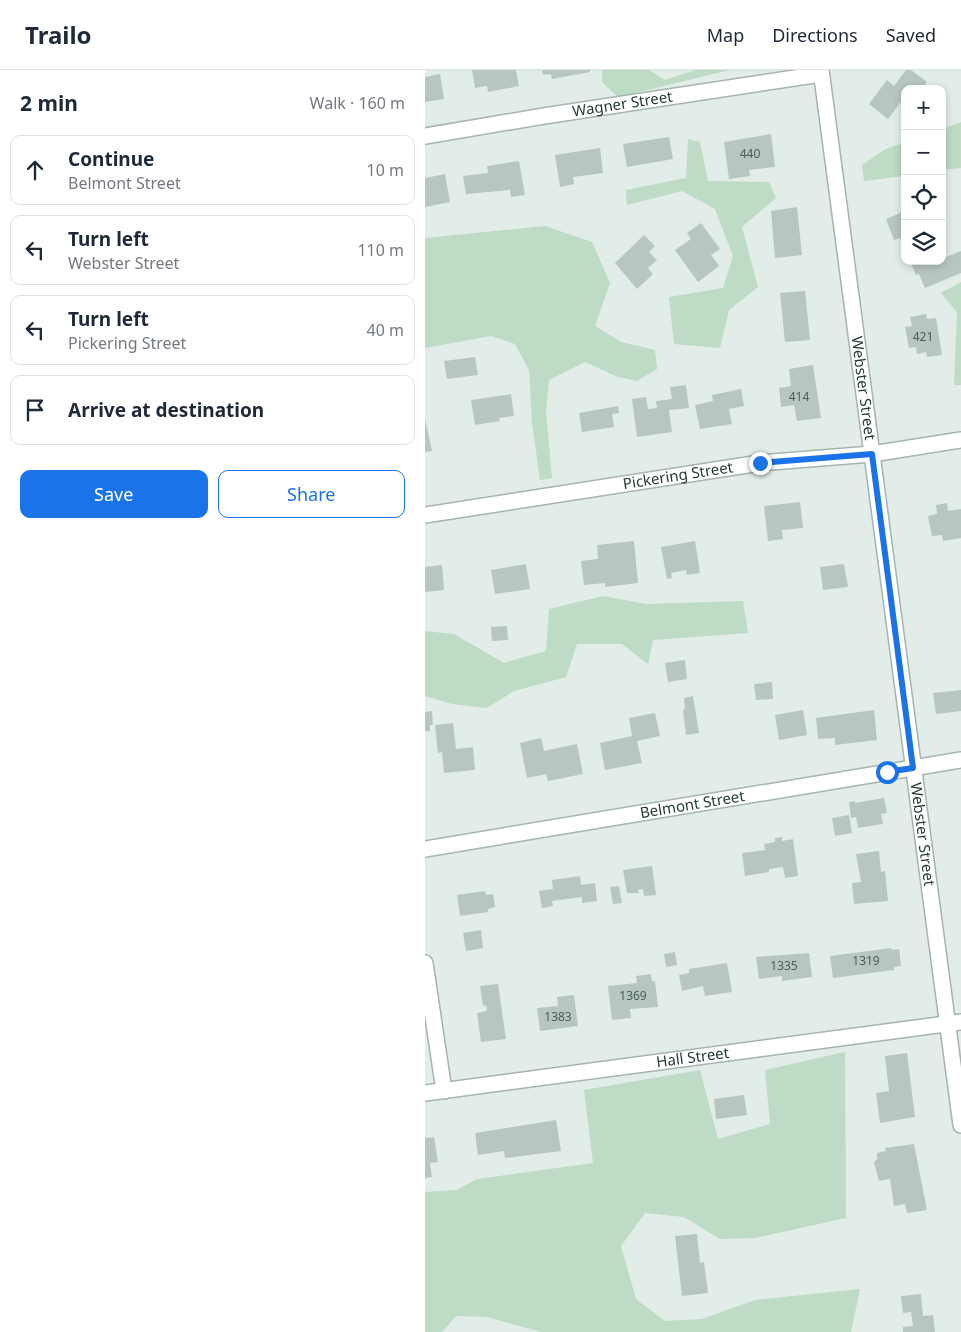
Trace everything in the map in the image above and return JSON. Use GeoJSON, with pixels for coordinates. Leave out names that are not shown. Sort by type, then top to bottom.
{"type":"FeatureCollection","features":[{"type":"Feature","properties":{"kind":"street","name":"Wagner Street"},"geometry":{"type":"LineString","coordinates":[[425,136],[821,72]]}},
{"type":"Feature","properties":{"kind":"street","name":"Webster Street"},"geometry":{"type":"LineString","coordinates":[[821,72],[913,768],[954,1023],[961,1124]]}},
{"type":"Feature","properties":{"kind":"street","name":"Pickering Street"},"geometry":{"type":"LineString","coordinates":[[425,516],[760,463],[872,454],[961,440]]}},
{"type":"Feature","properties":{"kind":"street","name":"Belmont Street"},"geometry":{"type":"LineString","coordinates":[[425,849],[961,760]]}},
{"type":"Feature","properties":{"kind":"street"},"geometry":{"type":"LineString","coordinates":[[425,963],[444,1090]]}},
{"type":"Feature","properties":{"kind":"street","name":"Hall Street"},"geometry":{"type":"LineString","coordinates":[[425,1093],[954,1023]]}},
{"type":"Feature","properties":{"kind":"green space"},"geometry":{"type":"Polygon","coordinates":[[[602,70],[649,70],[665,80],[695,70],[730,70],[618,97],[602,82],[602,70]]]}},
{"type":"Feature","properties":{"kind":"green space"},"geometry":{"type":"Polygon","coordinates":[[[961,122],[961,168],[946,170],[946,128],[961,122]]]}},
{"type":"Feature","properties":{"kind":"green space"},"geometry":{"type":"Polygon","coordinates":[[[688,139],[700,142],[708,181],[769,182],[776,198],[742,227],[758,287],[729,310],[720,348],[674,344],[669,297],[723,288],[733,256],[715,209],[682,191],[627,205],[626,190],[686,178],[688,139]]]}},
{"type":"Feature","properties":{"kind":"green space"},"geometry":{"type":"Polygon","coordinates":[[[901,144],[901,176],[864,181],[862,165],[884,150],[901,144]]]}},
{"type":"Feature","properties":{"kind":"green space"},"geometry":{"type":"Polygon","coordinates":[[[545,226],[592,242],[610,283],[595,326],[621,342],[655,350],[657,369],[637,381],[618,377],[585,362],[549,380],[546,412],[552,478],[540,480],[532,423],[529,370],[515,344],[491,336],[425,348],[425,238],[545,226]]]}},
{"type":"Feature","properties":{"kind":"green space"},"geometry":{"type":"Polygon","coordinates":[[[961,282],[961,385],[954,385],[957,312],[941,293],[961,282]]]}},
{"type":"Feature","properties":{"kind":"green space"},"geometry":{"type":"Polygon","coordinates":[[[603,596],[646,604],[743,601],[748,633],[653,640],[648,664],[622,644],[577,644],[566,677],[514,691],[487,708],[452,704],[425,696],[425,631],[454,634],[504,663],[546,651],[549,609],[603,596]]]}},
{"type":"Feature","properties":{"kind":"green space"},"geometry":{"type":"Polygon","coordinates":[[[845,1052],[846,1218],[755,1238],[720,1239],[684,1217],[645,1213],[621,1246],[636,1299],[665,1321],[702,1319],[755,1300],[860,1289],[851,1332],[541,1332],[487,1317],[456,1316],[442,1332],[425,1332],[425,1192],[457,1190],[477,1179],[593,1163],[584,1090],[700,1070],[718,1139],[770,1124],[765,1070],[845,1052]]]}},
{"type":"Feature","properties":{"kind":"building"},"geometry":{"type":"Polygon","coordinates":[[[472,70],[516,70],[519,86],[488,92],[487,86],[475,88],[472,70]]]}},
{"type":"Feature","properties":{"kind":"building"},"geometry":{"type":"Polygon","coordinates":[[[542,70],[590,70],[590,72],[552,79],[551,74],[543,75],[542,70]]]}},
{"type":"Feature","properties":{"kind":"building"},"geometry":{"type":"Polygon","coordinates":[[[906,70],[911,70],[927,82],[925,85],[901,85],[901,102],[888,119],[869,104],[887,80],[894,86],[906,70]]]}},
{"type":"Feature","properties":{"kind":"building"},"geometry":{"type":"Polygon","coordinates":[[[440,74],[444,99],[425,102],[425,77],[440,74]]]}},
{"type":"Feature","properties":{"kind":"building"},"geometry":{"type":"Polygon","coordinates":[[[771,134],[775,167],[749,170],[750,176],[729,179],[724,142],[771,134]]]}},
{"type":"Feature","properties":{"kind":"building"},"geometry":{"type":"Polygon","coordinates":[[[669,137],[673,159],[627,167],[623,144],[669,137]]]}},
{"type":"Feature","properties":{"kind":"building"},"geometry":{"type":"Polygon","coordinates":[[[600,148],[603,173],[573,177],[574,184],[560,187],[555,155],[600,148]]]}},
{"type":"Feature","properties":{"kind":"building"},"geometry":{"type":"Polygon","coordinates":[[[519,161],[525,195],[511,197],[510,190],[466,194],[463,176],[488,173],[487,166],[519,161]]]}},
{"type":"Feature","properties":{"kind":"building"},"geometry":{"type":"Polygon","coordinates":[[[445,174],[450,202],[425,207],[425,178],[445,174]]]}},
{"type":"Feature","properties":{"kind":"building"},"geometry":{"type":"Polygon","coordinates":[[[797,207],[802,255],[775,258],[771,211],[797,207]]]}},
{"type":"Feature","properties":{"kind":"building"},"geometry":{"type":"Polygon","coordinates":[[[901,213],[901,240],[900,238],[894,240],[886,219],[901,213]]]}},
{"type":"Feature","properties":{"kind":"building"},"geometry":{"type":"Polygon","coordinates":[[[701,223],[720,249],[711,255],[719,266],[698,282],[675,250],[691,239],[687,233],[701,223]]]}},
{"type":"Feature","properties":{"kind":"building"},"geometry":{"type":"Polygon","coordinates":[[[644,235],[655,246],[649,252],[657,260],[648,268],[653,274],[637,289],[615,263],[644,235]]]}},
{"type":"Feature","properties":{"kind":"building"},"geometry":{"type":"Polygon","coordinates":[[[961,251],[961,273],[925,288],[919,274],[916,275],[912,265],[946,265],[946,257],[961,251]]]}},
{"type":"Feature","properties":{"kind":"building"},"geometry":{"type":"Polygon","coordinates":[[[805,291],[810,340],[785,342],[780,293],[805,291]]]}},
{"type":"Feature","properties":{"kind":"building"},"geometry":{"type":"Polygon","coordinates":[[[926,314],[927,319],[936,318],[942,355],[927,357],[926,352],[917,354],[916,347],[909,348],[905,327],[912,326],[910,317],[926,314]]]}},
{"type":"Feature","properties":{"kind":"building"},"geometry":{"type":"Polygon","coordinates":[[[475,357],[478,375],[447,379],[444,361],[475,357]]]}},
{"type":"Feature","properties":{"kind":"building"},"geometry":{"type":"Polygon","coordinates":[[[813,365],[821,418],[797,421],[794,405],[781,407],[779,388],[791,386],[789,369],[813,365]]]}},
{"type":"Feature","properties":{"kind":"building"},"geometry":{"type":"Polygon","coordinates":[[[686,385],[689,408],[669,410],[672,432],[637,437],[632,399],[646,397],[648,409],[657,408],[656,401],[672,399],[670,387],[686,385]]]}},
{"type":"Feature","properties":{"kind":"building"},"geometry":{"type":"Polygon","coordinates":[[[741,389],[744,406],[729,409],[732,424],[700,429],[695,405],[713,401],[712,395],[741,389]]]}},
{"type":"Feature","properties":{"kind":"building"},"geometry":{"type":"Polygon","coordinates":[[[511,394],[514,416],[499,418],[500,421],[475,425],[471,400],[511,394]]]}},
{"type":"Feature","properties":{"kind":"building"},"geometry":{"type":"Polygon","coordinates":[[[618,406],[619,413],[612,414],[614,427],[582,432],[579,413],[618,406]]]}},
{"type":"Feature","properties":{"kind":"building"},"geometry":{"type":"Polygon","coordinates":[[[425,419],[432,451],[425,452],[425,419]]]}},
{"type":"Feature","properties":{"kind":"building"},"geometry":{"type":"Polygon","coordinates":[[[800,502],[803,528],[782,530],[783,539],[768,541],[764,506],[800,502]]]}},
{"type":"Feature","properties":{"kind":"building"},"geometry":{"type":"Polygon","coordinates":[[[947,503],[948,511],[961,509],[961,538],[943,541],[942,535],[932,536],[928,516],[937,514],[936,505],[947,503]]]}},
{"type":"Feature","properties":{"kind":"building"},"geometry":{"type":"Polygon","coordinates":[[[634,541],[638,583],[605,587],[605,583],[584,585],[581,561],[598,559],[597,545],[634,541]]]}},
{"type":"Feature","properties":{"kind":"building"},"geometry":{"type":"Polygon","coordinates":[[[695,541],[700,573],[687,575],[686,570],[671,573],[672,578],[667,579],[661,547],[695,541]]]}},
{"type":"Feature","properties":{"kind":"building"},"geometry":{"type":"Polygon","coordinates":[[[526,564],[530,589],[495,594],[491,570],[526,564]]]}},
{"type":"Feature","properties":{"kind":"building"},"geometry":{"type":"Polygon","coordinates":[[[844,564],[848,587],[823,590],[820,567],[844,564]]]}},
{"type":"Feature","properties":{"kind":"building"},"geometry":{"type":"Polygon","coordinates":[[[442,565],[444,590],[425,592],[425,567],[442,565]]]}},
{"type":"Feature","properties":{"kind":"building"},"geometry":{"type":"Polygon","coordinates":[[[507,626],[508,640],[492,641],[491,627],[507,626]]]}},
{"type":"Feature","properties":{"kind":"building"},"geometry":{"type":"Polygon","coordinates":[[[685,660],[687,679],[668,682],[665,663],[685,660]]]}},
{"type":"Feature","properties":{"kind":"building"},"geometry":{"type":"Polygon","coordinates":[[[772,682],[773,699],[756,700],[754,684],[772,682]]]}},
{"type":"Feature","properties":{"kind":"building"},"geometry":{"type":"Polygon","coordinates":[[[961,690],[961,711],[936,714],[933,693],[961,690]]]}},
{"type":"Feature","properties":{"kind":"building"},"geometry":{"type":"Polygon","coordinates":[[[693,696],[699,733],[686,735],[683,710],[685,709],[684,698],[693,696]]]}},
{"type":"Feature","properties":{"kind":"building"},"geometry":{"type":"Polygon","coordinates":[[[803,710],[807,735],[779,740],[775,715],[803,710]]]}},
{"type":"Feature","properties":{"kind":"building"},"geometry":{"type":"Polygon","coordinates":[[[874,710],[877,740],[835,745],[835,738],[818,739],[816,718],[874,710]]]}},
{"type":"Feature","properties":{"kind":"building"},"geometry":{"type":"Polygon","coordinates":[[[432,711],[433,725],[430,725],[430,731],[425,731],[425,712],[432,711]]]}},
{"type":"Feature","properties":{"kind":"building"},"geometry":{"type":"Polygon","coordinates":[[[655,713],[660,736],[637,741],[642,763],[605,770],[600,743],[632,736],[629,718],[655,713]]]}},
{"type":"Feature","properties":{"kind":"building"},"geometry":{"type":"Polygon","coordinates":[[[453,723],[456,749],[473,747],[475,770],[444,773],[442,752],[438,753],[435,725],[453,723]]]}},
{"type":"Feature","properties":{"kind":"building"},"geometry":{"type":"Polygon","coordinates":[[[541,738],[544,751],[577,744],[583,774],[548,781],[546,774],[527,778],[520,743],[541,738]]]}},
{"type":"Feature","properties":{"kind":"building"},"geometry":{"type":"Polygon","coordinates":[[[884,798],[887,813],[881,814],[883,824],[858,828],[856,817],[851,818],[849,802],[855,801],[855,803],[884,798]]]}},
{"type":"Feature","properties":{"kind":"building"},"geometry":{"type":"Polygon","coordinates":[[[849,815],[852,833],[835,836],[832,818],[849,815]]]}},
{"type":"Feature","properties":{"kind":"building"},"geometry":{"type":"Polygon","coordinates":[[[782,837],[782,841],[793,839],[798,876],[785,878],[783,867],[769,869],[769,872],[745,876],[742,853],[765,850],[764,844],[775,842],[775,838],[782,837]]]}},
{"type":"Feature","properties":{"kind":"building"},"geometry":{"type":"Polygon","coordinates":[[[879,851],[881,872],[885,871],[888,901],[854,904],[852,883],[861,882],[856,854],[879,851]]]}},
{"type":"Feature","properties":{"kind":"building"},"geometry":{"type":"Polygon","coordinates":[[[652,866],[656,895],[644,896],[643,889],[638,890],[639,893],[627,893],[623,870],[652,866]]]}},
{"type":"Feature","properties":{"kind":"building"},"geometry":{"type":"Polygon","coordinates":[[[580,876],[581,885],[595,883],[597,901],[582,903],[582,897],[552,901],[553,906],[542,908],[539,891],[553,889],[552,880],[580,876]]]}},
{"type":"Feature","properties":{"kind":"building"},"geometry":{"type":"Polygon","coordinates":[[[619,886],[622,903],[613,904],[610,887],[619,886]]]}},
{"type":"Feature","properties":{"kind":"building"},"geometry":{"type":"Polygon","coordinates":[[[485,891],[486,895],[493,894],[495,907],[488,909],[488,912],[460,916],[457,895],[485,891]]]}},
{"type":"Feature","properties":{"kind":"building"},"geometry":{"type":"Polygon","coordinates":[[[481,930],[483,948],[466,951],[463,933],[481,930]]]}},
{"type":"Feature","properties":{"kind":"building"},"geometry":{"type":"Polygon","coordinates":[[[891,948],[892,950],[899,949],[901,966],[894,967],[894,970],[833,978],[830,956],[891,948]]]}},
{"type":"Feature","properties":{"kind":"building"},"geometry":{"type":"Polygon","coordinates":[[[675,952],[677,965],[666,967],[664,954],[675,952]]]}},
{"type":"Feature","properties":{"kind":"building"},"geometry":{"type":"Polygon","coordinates":[[[809,953],[812,977],[782,981],[782,976],[759,979],[756,957],[809,953]]]}},
{"type":"Feature","properties":{"kind":"building"},"geometry":{"type":"Polygon","coordinates":[[[727,963],[732,992],[705,996],[703,986],[682,991],[679,975],[689,973],[689,969],[727,963]]]}},
{"type":"Feature","properties":{"kind":"building"},"geometry":{"type":"Polygon","coordinates":[[[651,974],[652,981],[655,981],[658,1007],[630,1009],[631,1018],[612,1020],[608,986],[637,983],[636,976],[651,974]]]}},
{"type":"Feature","properties":{"kind":"building"},"geometry":{"type":"Polygon","coordinates":[[[498,984],[506,1039],[481,1042],[477,1013],[487,1011],[486,1005],[483,1006],[480,986],[498,984]]]}},
{"type":"Feature","properties":{"kind":"building"},"geometry":{"type":"Polygon","coordinates":[[[574,995],[578,1026],[540,1031],[537,1008],[558,1006],[557,997],[574,995]]]}},
{"type":"Feature","properties":{"kind":"building"},"geometry":{"type":"Polygon","coordinates":[[[907,1053],[915,1117],[880,1123],[876,1093],[889,1091],[885,1056],[907,1053]]]}},
{"type":"Feature","properties":{"kind":"building"},"geometry":{"type":"Polygon","coordinates":[[[744,1095],[747,1115],[716,1119],[714,1099],[744,1095]]]}},
{"type":"Feature","properties":{"kind":"building"},"geometry":{"type":"Polygon","coordinates":[[[556,1120],[561,1151],[505,1158],[504,1151],[478,1155],[475,1133],[556,1120]]]}},
{"type":"Feature","properties":{"kind":"building"},"geometry":{"type":"Polygon","coordinates":[[[434,1137],[438,1162],[430,1163],[432,1177],[425,1178],[425,1138],[434,1137]]]}},
{"type":"Feature","properties":{"kind":"building"},"geometry":{"type":"Polygon","coordinates":[[[914,1144],[927,1210],[907,1213],[905,1204],[894,1206],[890,1179],[879,1181],[874,1162],[877,1159],[877,1153],[886,1151],[885,1148],[914,1144]]]}},
{"type":"Feature","properties":{"kind":"building"},"geometry":{"type":"Polygon","coordinates":[[[697,1234],[700,1263],[704,1262],[708,1293],[682,1296],[675,1236],[697,1234]]]}},
{"type":"Feature","properties":{"kind":"building"},"geometry":{"type":"Polygon","coordinates":[[[921,1294],[923,1316],[933,1315],[935,1332],[903,1332],[903,1327],[913,1326],[911,1312],[903,1313],[901,1296],[921,1294]]]}},
{"type":"Feature","properties":{"kind":"route"},"geometry":{"type":"LineString","coordinates":[[760,463],[872,454],[913,768],[887,772]]}}]}
